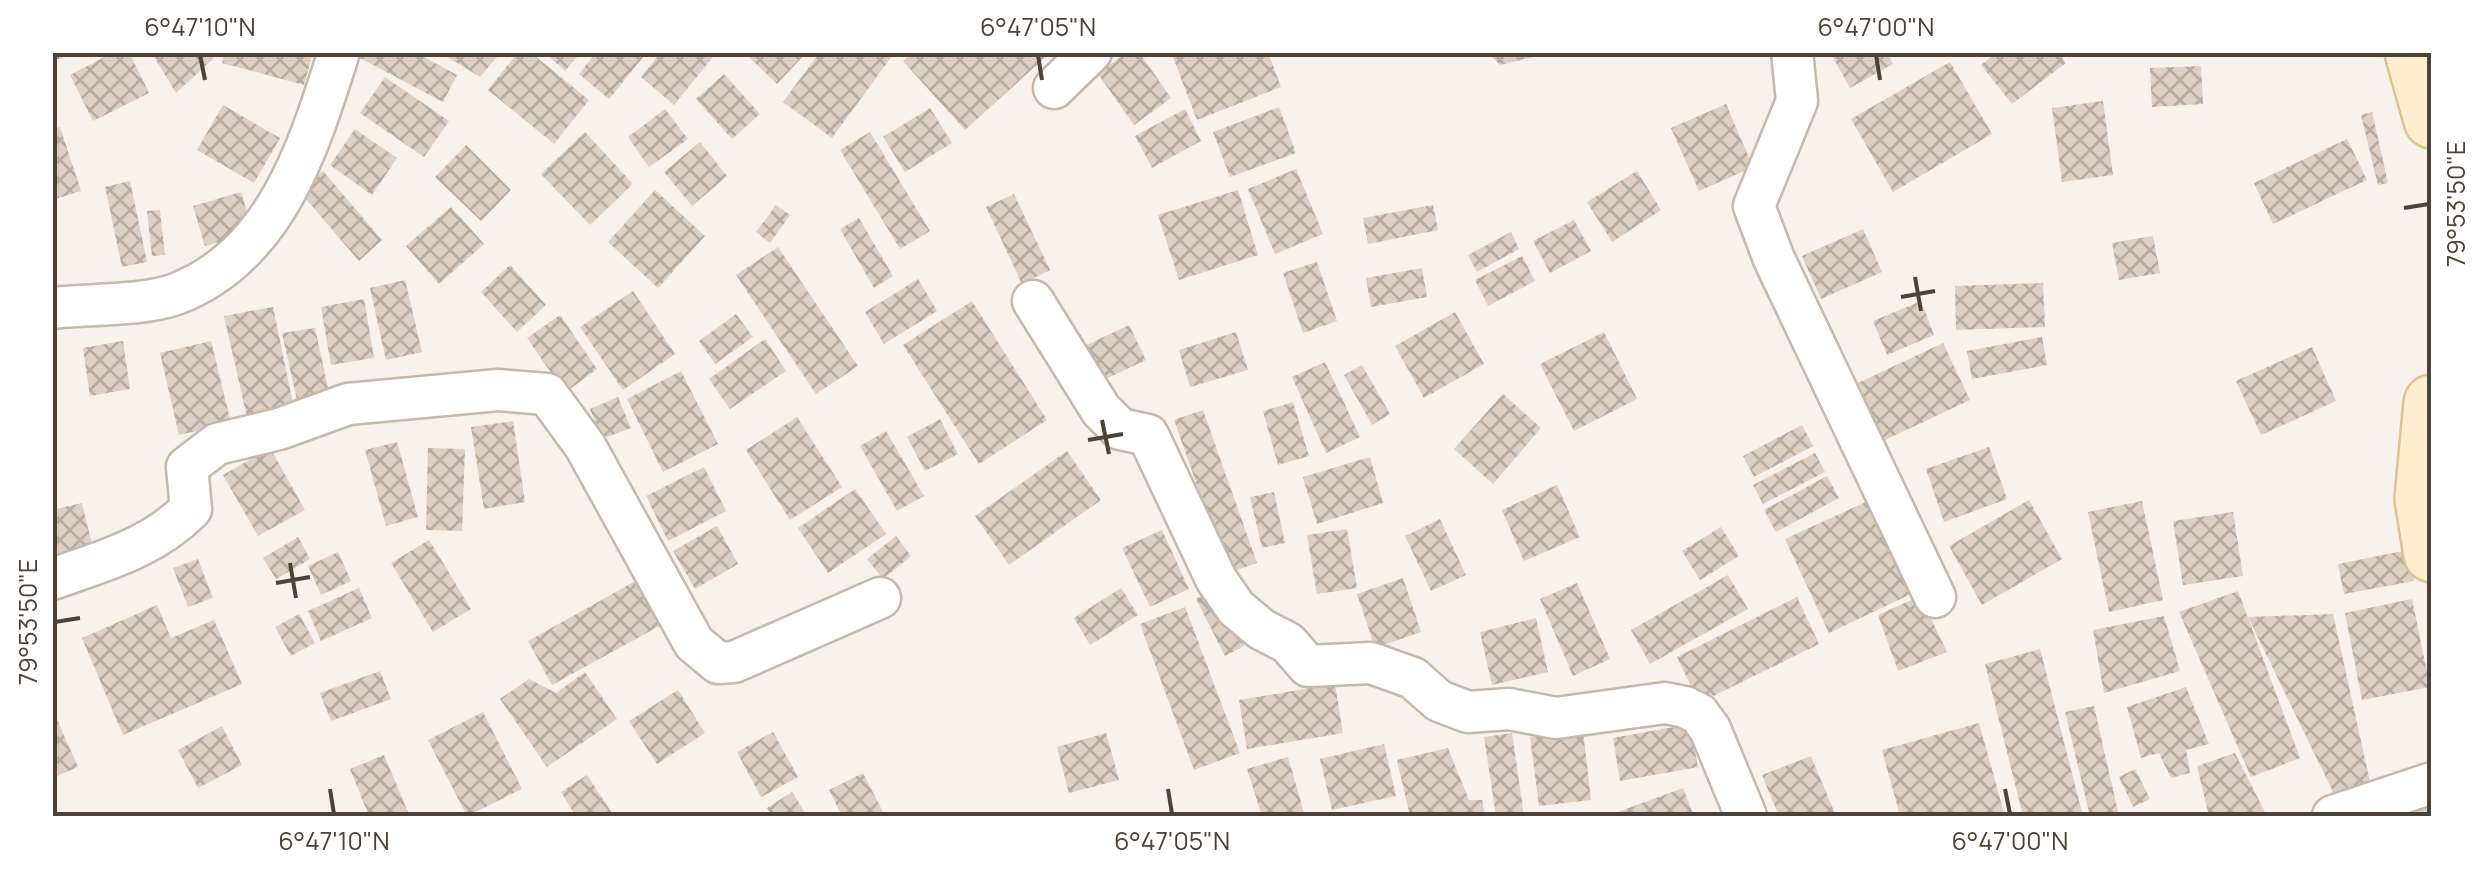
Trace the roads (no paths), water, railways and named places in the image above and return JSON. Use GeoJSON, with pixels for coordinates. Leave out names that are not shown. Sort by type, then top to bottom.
{"type":"FeatureCollection","features":[{"type":"Feature","properties":{"kind":"street"},"geometry":{"type":"LineString","coordinates":[[52,308],[174,295],[228,266],[266,224],[307,154],[339,52]]}},
{"type":"Feature","properties":{"kind":"street"},"geometry":{"type":"LineString","coordinates":[[1054,88],[1091,52]]}},
{"type":"Feature","properties":{"kind":"street"},"geometry":{"type":"LineString","coordinates":[[1792,52],[1796,101],[1754,206],[1774,258],[1935,597]]}},
{"type":"Feature","properties":{"kind":"street"},"geometry":{"type":"LineString","coordinates":[[2414,52],[2432,120]]}},
{"type":"Feature","properties":{"kind":"street"},"geometry":{"type":"LineString","coordinates":[[1034,301],[1101,410],[1120,428],[1148,435],[1200,551],[1236,608],[1261,629],[1288,642],[1308,666],[1371,663],[1414,678],[1439,701],[1468,712],[1510,709],[1556,718],[1665,704],[1685,707],[1699,714],[1710,728],[1746,816]]}},
{"type":"Feature","properties":{"kind":"street"},"geometry":{"type":"LineString","coordinates":[[52,580],[110,561],[168,532],[191,509],[187,467],[217,444],[279,429],[348,404],[498,390],[548,394],[586,446],[694,643],[718,663],[734,662],[880,598]]}},
{"type":"Feature","properties":{"kind":"street"},"geometry":{"type":"LineString","coordinates":[[2432,404],[2423,498],[2432,554]]}},
{"type":"Feature","properties":{"kind":"street"},"geometry":{"type":"LineString","coordinates":[[2333,816],[2432,783]]}}]}
